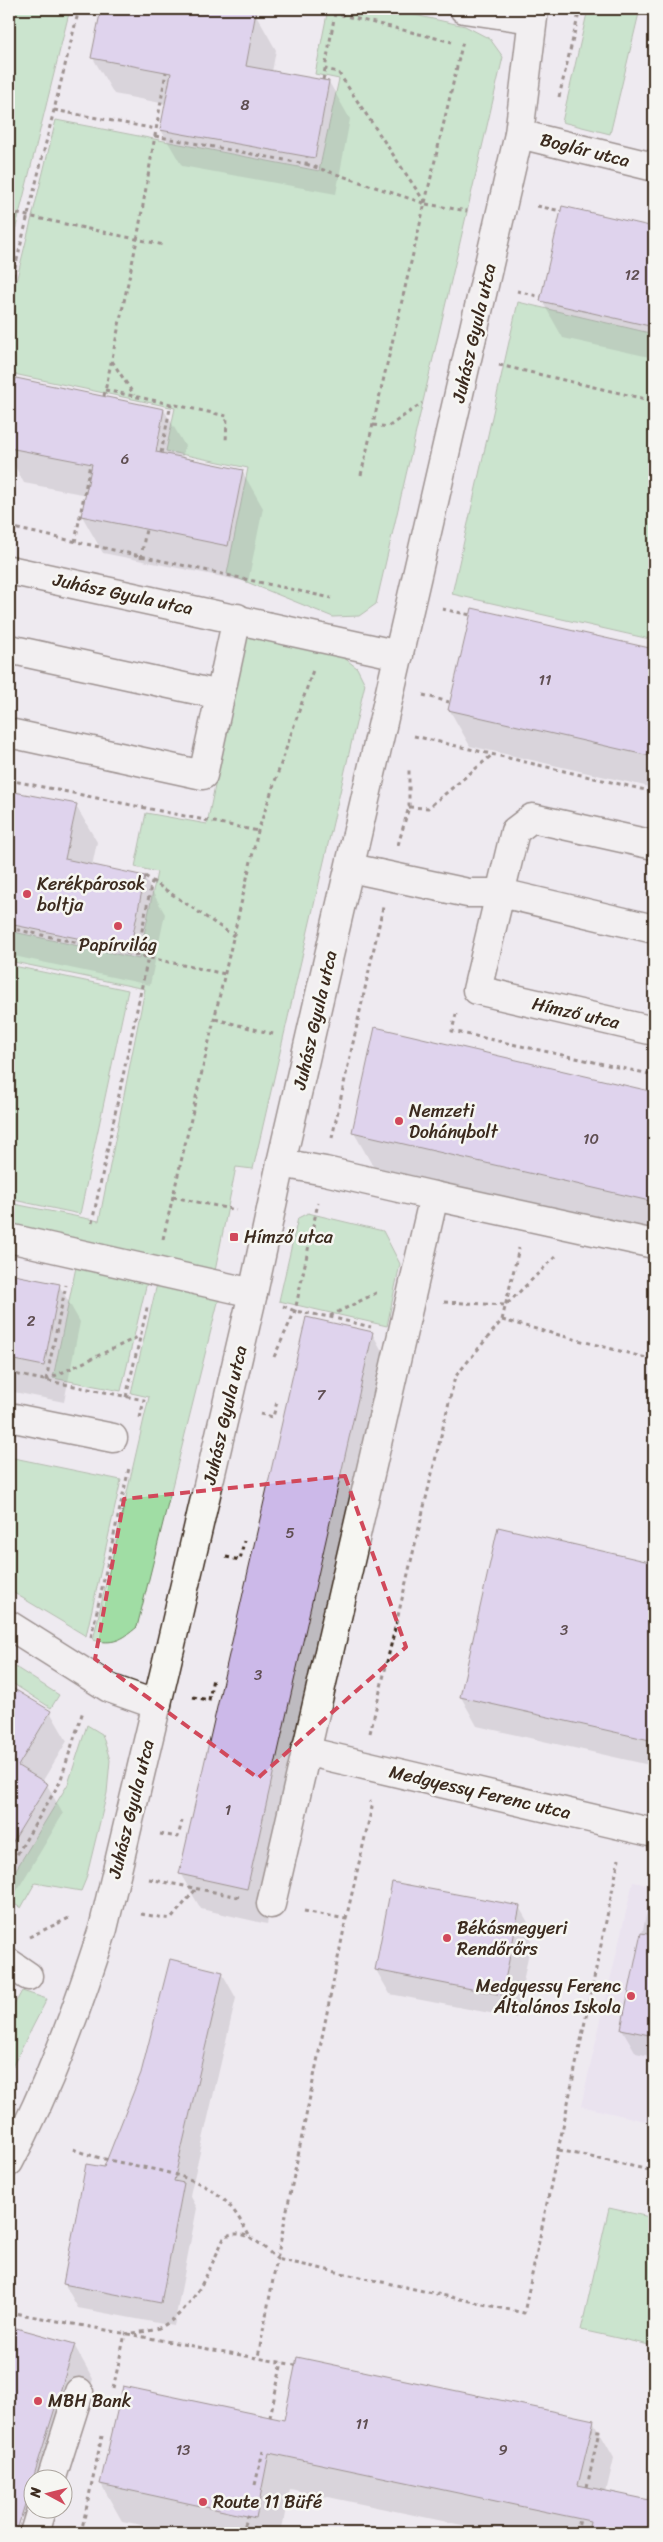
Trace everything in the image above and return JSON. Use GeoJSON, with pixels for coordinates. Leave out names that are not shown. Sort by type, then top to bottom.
{"type":"FeatureCollection","features":[{"type":"Feature","properties":{"kind":"street"},"geometry":{"type":"LineString","coordinates":[[464,9],[533,14]]}},
{"type":"Feature","properties":{"kind":"street","name":"Juhász Gyula utca"},"geometry":{"type":"LineString","coordinates":[[9,2162],[36,2112],[80,2002],[102,1928],[157,1705],[519,134],[533,14]]}},
{"type":"Feature","properties":{"kind":"street","name":"Boglár utca"},"geometry":{"type":"LineString","coordinates":[[519,134],[653,160]]}},
{"type":"Feature","properties":{"kind":"street","name":"Juhász Gyula utca"},"geometry":{"type":"LineString","coordinates":[[9,570],[237,618],[399,655]]}},
{"type":"Feature","properties":{"kind":"street"},"geometry":{"type":"LineString","coordinates":[[9,733],[203,775],[237,618]]}},
{"type":"Feature","properties":{"kind":"street"},"geometry":{"type":"LineString","coordinates":[[9,650],[220,695]]}},
{"type":"Feature","properties":{"kind":"street"},"geometry":{"type":"LineString","coordinates":[[478,990],[515,831],[532,818],[654,845]]}},
{"type":"Feature","properties":{"kind":"street"},"geometry":{"type":"LineString","coordinates":[[351,868],[468,893],[500,893],[654,929]]}},
{"type":"Feature","properties":{"kind":"street","name":"Hímző utca"},"geometry":{"type":"LineString","coordinates":[[478,990],[654,1031]]}},
{"type":"Feature","properties":{"kind":"street"},"geometry":{"type":"LineString","coordinates":[[281,1163],[325,1171],[654,1244]]}},
{"type":"Feature","properties":{"kind":"street"},"geometry":{"type":"LineString","coordinates":[[271,1904],[434,1196]]}},
{"type":"Feature","properties":{"kind":"street"},"geometry":{"type":"LineString","coordinates":[[9,1238],[253,1292]]}},
{"type":"Feature","properties":{"kind":"street"},"geometry":{"type":"LineString","coordinates":[[9,1417],[113,1438]]}},
{"type":"Feature","properties":{"kind":"street"},"geometry":{"type":"LineString","coordinates":[[9,1625],[109,1688],[157,1705]]}},
{"type":"Feature","properties":{"kind":"street","name":"Medgyessy Ferenc utca"},"geometry":{"type":"LineString","coordinates":[[305,1750],[654,1833]]}},
{"type":"Feature","properties":{"kind":"street"},"geometry":{"type":"LineString","coordinates":[[54,2470],[79,2392]]}},
{"type":"Feature","properties":{"kind":"street"},"geometry":{"type":"LineString","coordinates":[[34,2533],[38,2520]]}},
{"type":"Feature","properties":{"kind":"path"},"geometry":{"type":"LineString","coordinates":[[9,292],[79,9]]}},
{"type":"Feature","properties":{"kind":"path"},"geometry":{"type":"LineString","coordinates":[[317,9],[462,44],[426,204],[360,475]]}},
{"type":"Feature","properties":{"kind":"path"},"geometry":{"type":"LineString","coordinates":[[323,80],[335,13]]}},
{"type":"Feature","properties":{"kind":"path"},"geometry":{"type":"LineString","coordinates":[[325,69],[338,72],[426,204]]}},
{"type":"Feature","properties":{"kind":"path"},"geometry":{"type":"LineString","coordinates":[[104,396],[137,240],[166,72]]}},
{"type":"Feature","properties":{"kind":"path"},"geometry":{"type":"LineString","coordinates":[[54,110],[156,129]]}},
{"type":"Feature","properties":{"kind":"path"},"geometry":{"type":"LineString","coordinates":[[155,136],[306,164],[426,204],[500,218]]}},
{"type":"Feature","properties":{"kind":"path"},"geometry":{"type":"LineString","coordinates":[[306,164],[307,157]]}},
{"type":"Feature","properties":{"kind":"path"},"geometry":{"type":"LineString","coordinates":[[534,205],[561,211]]}},
{"type":"Feature","properties":{"kind":"path"},"geometry":{"type":"LineString","coordinates":[[9,212],[164,246]]}},
{"type":"Feature","properties":{"kind":"path"},"geometry":{"type":"LineString","coordinates":[[514,290],[541,297]]}},
{"type":"Feature","properties":{"kind":"path"},"geometry":{"type":"LineString","coordinates":[[111,360],[134,396]]}},
{"type":"Feature","properties":{"kind":"path"},"geometry":{"type":"LineString","coordinates":[[496,364],[654,401]]}},
{"type":"Feature","properties":{"kind":"path"},"geometry":{"type":"LineString","coordinates":[[105,390],[227,416],[226,443]]}},
{"type":"Feature","properties":{"kind":"path"},"geometry":{"type":"LineString","coordinates":[[373,425],[388,427],[439,391],[460,395]]}},
{"type":"Feature","properties":{"kind":"path"},"geometry":{"type":"LineString","coordinates":[[161,453],[171,404]]}},
{"type":"Feature","properties":{"kind":"path"},"geometry":{"type":"LineString","coordinates":[[75,542],[90,464]]}},
{"type":"Feature","properties":{"kind":"path"},"geometry":{"type":"LineString","coordinates":[[9,527],[141,558],[331,598]]}},
{"type":"Feature","properties":{"kind":"path"},"geometry":{"type":"LineString","coordinates":[[141,558],[146,530]]}},
{"type":"Feature","properties":{"kind":"path"},"geometry":{"type":"LineString","coordinates":[[439,608],[471,616]]}},
{"type":"Feature","properties":{"kind":"path"},"geometry":{"type":"LineString","coordinates":[[126,1397],[258,831],[324,639]]}},
{"type":"Feature","properties":{"kind":"path"},"geometry":{"type":"LineString","coordinates":[[419,694],[450,702]]}},
{"type":"Feature","properties":{"kind":"path"},"geometry":{"type":"LineString","coordinates":[[409,735],[654,792]]}},
{"type":"Feature","properties":{"kind":"path"},"geometry":{"type":"LineString","coordinates":[[408,807],[428,808],[493,755]]}},
{"type":"Feature","properties":{"kind":"path"},"geometry":{"type":"LineString","coordinates":[[9,780],[258,831]]}},
{"type":"Feature","properties":{"kind":"path"},"geometry":{"type":"LineString","coordinates":[[145,876],[234,936]]}},
{"type":"Feature","properties":{"kind":"path"},"geometry":{"type":"LineString","coordinates":[[137,955],[152,881]]}},
{"type":"Feature","properties":{"kind":"path"},"geometry":{"type":"LineString","coordinates":[[9,928],[225,974]]}},
{"type":"Feature","properties":{"kind":"path"},"geometry":{"type":"LineString","coordinates":[[46,1380],[79,1254],[148,957]]}},
{"type":"Feature","properties":{"kind":"path"},"geometry":{"type":"LineString","coordinates":[[478,990],[457,1009],[452,1031],[654,1075]]}},
{"type":"Feature","properties":{"kind":"path"},"geometry":{"type":"LineString","coordinates":[[215,1019],[310,1043]]}},
{"type":"Feature","properties":{"kind":"path"},"geometry":{"type":"LineString","coordinates":[[173,1197],[236,1210]]}},
{"type":"Feature","properties":{"kind":"path"},"geometry":{"type":"LineString","coordinates":[[258,2357],[346,1919],[372,1807],[362,1765],[455,1377],[502,1320],[526,1216]]}},
{"type":"Feature","properties":{"kind":"path"},"geometry":{"type":"LineString","coordinates":[[409,1300],[506,1305],[584,1229]]}},
{"type":"Feature","properties":{"kind":"path"},"geometry":{"type":"LineString","coordinates":[[330,1317],[415,1273]]}},
{"type":"Feature","properties":{"kind":"path"},"geometry":{"type":"LineString","coordinates":[[295,1311],[330,1317],[401,1335]]}},
{"type":"Feature","properties":{"kind":"path"},"geometry":{"type":"LineString","coordinates":[[502,1320],[654,1360]]}},
{"type":"Feature","properties":{"kind":"path"},"geometry":{"type":"LineString","coordinates":[[46,1380],[140,1336]]}},
{"type":"Feature","properties":{"kind":"path"},"geometry":{"type":"LineString","coordinates":[[9,1372],[144,1400],[140,1419]]}},
{"type":"Feature","properties":{"kind":"path"},"geometry":{"type":"LineString","coordinates":[[274,1417],[277,1402]]}},
{"type":"Feature","properties":{"kind":"path"},"geometry":{"type":"LineString","coordinates":[[96,1645],[90,1637],[129,1466]]}},
{"type":"Feature","properties":{"kind":"path"},"geometry":{"type":"LineString","coordinates":[[240,1560],[244,1540]]}},
{"type":"Feature","properties":{"kind":"path"},"geometry":{"type":"LineString","coordinates":[[191,1696],[209,1700],[213,1678]]}},
{"type":"Feature","properties":{"kind":"path"},"geometry":{"type":"LineString","coordinates":[[9,1868],[60,1782],[83,1712],[79,1704]]}},
{"type":"Feature","properties":{"kind":"path"},"geometry":{"type":"LineString","coordinates":[[159,1833],[178,1837],[182,1821]]}},
{"type":"Feature","properties":{"kind":"path"},"geometry":{"type":"LineString","coordinates":[[73,2149],[95,2158],[183,2177],[204,2186],[226,2202],[250,2237],[277,2259],[524,2313],[626,1827]]}},
{"type":"Feature","properties":{"kind":"path"},"geometry":{"type":"LineString","coordinates":[[153,1880],[346,1919]]}},
{"type":"Feature","properties":{"kind":"path"},"geometry":{"type":"LineString","coordinates":[[138,1913],[171,1919],[196,1889]]}},
{"type":"Feature","properties":{"kind":"path"},"geometry":{"type":"LineString","coordinates":[[26,1939],[69,1918]]}},
{"type":"Feature","properties":{"kind":"path"},"geometry":{"type":"LineString","coordinates":[[559,2150],[654,2171]]}},
{"type":"Feature","properties":{"kind":"path"},"geometry":{"type":"LineString","coordinates":[[125,2334],[162,2327],[182,2311],[203,2285],[225,2236],[236,2232],[250,2237]]}},
{"type":"Feature","properties":{"kind":"path"},"geometry":{"type":"LineString","coordinates":[[9,2312],[295,2365]]}},
{"type":"Feature","properties":{"kind":"path"},"geometry":{"type":"LineString","coordinates":[[270,2417],[282,2362]]}},
{"type":"Feature","properties":{"kind":"path"},"geometry":{"type":"LineString","coordinates":[[587,2487],[599,2432],[591,2430]]}},
{"type":"Feature","properties":{"kind":"path"},"geometry":{"type":"LineString","coordinates":[[255,2485],[263,2451]]}},
{"type":"Feature","properties":{"kind":"path"},"geometry":{"type":"LineString","coordinates":[[649,2500],[654,2471]]}},
{"type":"Feature","properties":{"kind":"path"},"geometry":{"type":"LineString","coordinates":[[242,2533],[248,2516]]}},
{"type":"Feature","properties":{"kind":"path"},"geometry":{"type":"LineString","coordinates":[[578,2533],[580,2519]]}},
{"type":"Feature","properties":{"kind":"path"},"geometry":{"type":"LineString","coordinates":[[82,2528],[106,2533]]}},
{"type":"Feature","properties":{"kind":"highlighted area"},"geometry":{"type":"Polygon","coordinates":[[[345,1476],[406,1647],[258,1778],[95,1659],[124,1499],[345,1476]]]}},
{"type":"Feature","properties":{"kind":"shaded area","name":"Medgyessy Ferenc Általános Iskola"},"geometry":{"type":"Polygon","coordinates":[[[633,1882],[654,1886],[654,2123],[581,2106],[633,1882]]]}},
{"type":"Feature","properties":{"kind":"green space"},"geometry":{"type":"Polygon","coordinates":[[[9,9],[70,9],[9,255],[9,9]]]}},
{"type":"Feature","properties":{"kind":"green space"},"geometry":{"type":"Polygon","coordinates":[[[328,9],[387,9],[465,26],[490,39],[503,57],[376,604],[359,616],[333,617],[227,574],[248,468],[166,451],[175,408],[9,373],[9,310],[56,120],[319,171],[339,79],[315,74],[328,9]]]}},
{"type":"Feature","properties":{"kind":"green space"},"geometry":{"type":"Polygon","coordinates":[[[588,9],[640,9],[610,134],[562,122],[588,9]]]}},
{"type":"Feature","properties":{"kind":"green space"},"geometry":{"type":"Polygon","coordinates":[[[518,302],[654,334],[654,640],[452,594],[518,302]]]}},
{"type":"Feature","properties":{"kind":"green space"},"geometry":{"type":"Polygon","coordinates":[[[246,636],[343,657],[357,668],[365,684],[253,1169],[236,1167],[214,1276],[9,1235],[9,1203],[99,1221],[145,989],[9,961],[9,931],[139,959],[157,872],[135,867],[146,813],[207,824],[246,636]]]}},
{"type":"Feature","properties":{"kind":"green space"},"geometry":{"type":"Polygon","coordinates":[[[9,965],[128,990],[80,1214],[9,1199],[9,965]]]}},
{"type":"Feature","properties":{"kind":"green space"},"geometry":{"type":"Polygon","coordinates":[[[308,1213],[383,1231],[400,1264],[387,1326],[279,1301],[298,1218],[308,1213]]]}},
{"type":"Feature","properties":{"kind":"green space"},"geometry":{"type":"Polygon","coordinates":[[[76,1267],[147,1282],[121,1391],[53,1378],[76,1267]]]}},
{"type":"Feature","properties":{"kind":"green space"},"geometry":{"type":"Polygon","coordinates":[[[157,1284],[219,1298],[137,1627],[127,1635],[112,1642],[93,1640],[149,1397],[131,1393],[157,1284]]]}},
{"type":"Feature","properties":{"kind":"green space"},"geometry":{"type":"Polygon","coordinates":[[[9,1457],[121,1480],[86,1636],[9,1590],[9,1457]]]}},
{"type":"Feature","properties":{"kind":"green space"},"geometry":{"type":"Polygon","coordinates":[[[9,1663],[59,1695],[51,1708],[9,1681],[9,1663]]]}},
{"type":"Feature","properties":{"kind":"green space"},"geometry":{"type":"Polygon","coordinates":[[[87,1725],[102,1734],[110,1760],[107,1793],[86,1879],[81,1891],[35,1883],[21,1908],[9,1901],[9,1881],[68,1784],[87,1725]]]}},
{"type":"Feature","properties":{"kind":"green space"},"geometry":{"type":"Polygon","coordinates":[[[22,1991],[47,1999],[9,2073],[9,2014],[22,1991]]]}},
{"type":"Feature","properties":{"kind":"green space"},"geometry":{"type":"Polygon","coordinates":[[[609,2208],[654,2218],[654,2346],[581,2330],[609,2208]]]}},
{"type":"Feature","properties":{"kind":"building"},"geometry":{"type":"Polygon","coordinates":[[[101,9],[240,9],[256,12],[246,66],[329,81],[315,158],[160,130],[171,73],[91,58],[101,9]]]}},
{"type":"Feature","properties":{"kind":"building"},"geometry":{"type":"Polygon","coordinates":[[[562,206],[654,227],[654,327],[540,301],[562,206]]]}},
{"type":"Feature","properties":{"kind":"building"},"geometry":{"type":"Polygon","coordinates":[[[16,378],[164,409],[156,452],[243,470],[228,546],[81,516],[92,464],[9,448],[9,413],[16,378]]]}},
{"type":"Feature","properties":{"kind":"building"},"geometry":{"type":"Polygon","coordinates":[[[472,608],[654,649],[654,757],[448,710],[472,608]]]}},
{"type":"Feature","properties":{"kind":"building"},"geometry":{"type":"Polygon","coordinates":[[[9,791],[77,804],[65,859],[145,876],[130,949],[9,924],[9,791]]]}},
{"type":"Feature","properties":{"kind":"building"},"geometry":{"type":"Polygon","coordinates":[[[375,1027],[654,1092],[654,1202],[352,1132],[375,1027]]]}},
{"type":"Feature","properties":{"kind":"building"},"geometry":{"type":"Polygon","coordinates":[[[9,1274],[60,1284],[44,1366],[9,1359],[9,1274]]]}},
{"type":"Feature","properties":{"kind":"building"},"geometry":{"type":"Polygon","coordinates":[[[306,1317],[373,1332],[247,1889],[179,1874],[306,1317]]]}},
{"type":"Feature","properties":{"kind":"building"},"geometry":{"type":"Polygon","coordinates":[[[498,1527],[654,1563],[654,1741],[460,1697],[498,1527]]]}},
{"type":"Feature","properties":{"kind":"building"},"geometry":{"type":"Polygon","coordinates":[[[9,1686],[51,1711],[18,1766],[48,1784],[9,1848],[9,1686]]]}},
{"type":"Feature","properties":{"kind":"building","name":"Békásmegyeri Rendőrőrs"},"geometry":{"type":"Polygon","coordinates":[[[392,1882],[520,1906],[502,1995],[375,1970],[392,1882]]]}},
{"type":"Feature","properties":{"kind":"building"},"geometry":{"type":"Polygon","coordinates":[[[641,1933],[654,1935],[654,2036],[621,2029],[641,1933]]]}},
{"type":"Feature","properties":{"kind":"building"},"geometry":{"type":"Polygon","coordinates":[[[170,1959],[223,1972],[174,2181],[184,2183],[161,2303],[63,2284],[86,2164],[104,2167],[141,2073],[170,1959]]]}},
{"type":"Feature","properties":{"kind":"building"},"geometry":{"type":"Polygon","coordinates":[[[9,2326],[75,2344],[36,2470],[22,2470],[22,2514],[16,2533],[9,2533],[9,2326]]]}},
{"type":"Feature","properties":{"kind":"building"},"geometry":{"type":"Polygon","coordinates":[[[297,2357],[594,2420],[578,2485],[654,2501],[654,2533],[588,2533],[590,2521],[269,2453],[256,2518],[100,2484],[123,2386],[284,2420],[297,2357]]]}},
{"type":"Feature","properties":{"kind":"place","name":"Kerékpárosok boltja"},"geometry":{"type":"Point","coordinates":[27,894]}},
{"type":"Feature","properties":{"kind":"place","name":"Papírvilág"},"geometry":{"type":"Point","coordinates":[118,926]}},
{"type":"Feature","properties":{"kind":"place","name":"Nemzeti Dohánybolt"},"geometry":{"type":"Point","coordinates":[399,1121]}},
{"type":"Feature","properties":{"kind":"place","name":"Hímző utca"},"geometry":{"type":"Point","coordinates":[234,1237]}},
{"type":"Feature","properties":{"kind":"place","name":"Békásmegyeri Rendőrőrs"},"geometry":{"type":"Point","coordinates":[447,1938]}},
{"type":"Feature","properties":{"kind":"place","name":"Medgyessy Ferenc Általános Iskola"},"geometry":{"type":"Point","coordinates":[631,1996]}},
{"type":"Feature","properties":{"kind":"place","name":"MBH Bank"},"geometry":{"type":"Point","coordinates":[38,2401]}},
{"type":"Feature","properties":{"kind":"place","name":"Route 11 Büfé"},"geometry":{"type":"Point","coordinates":[203,2502]}}]}
